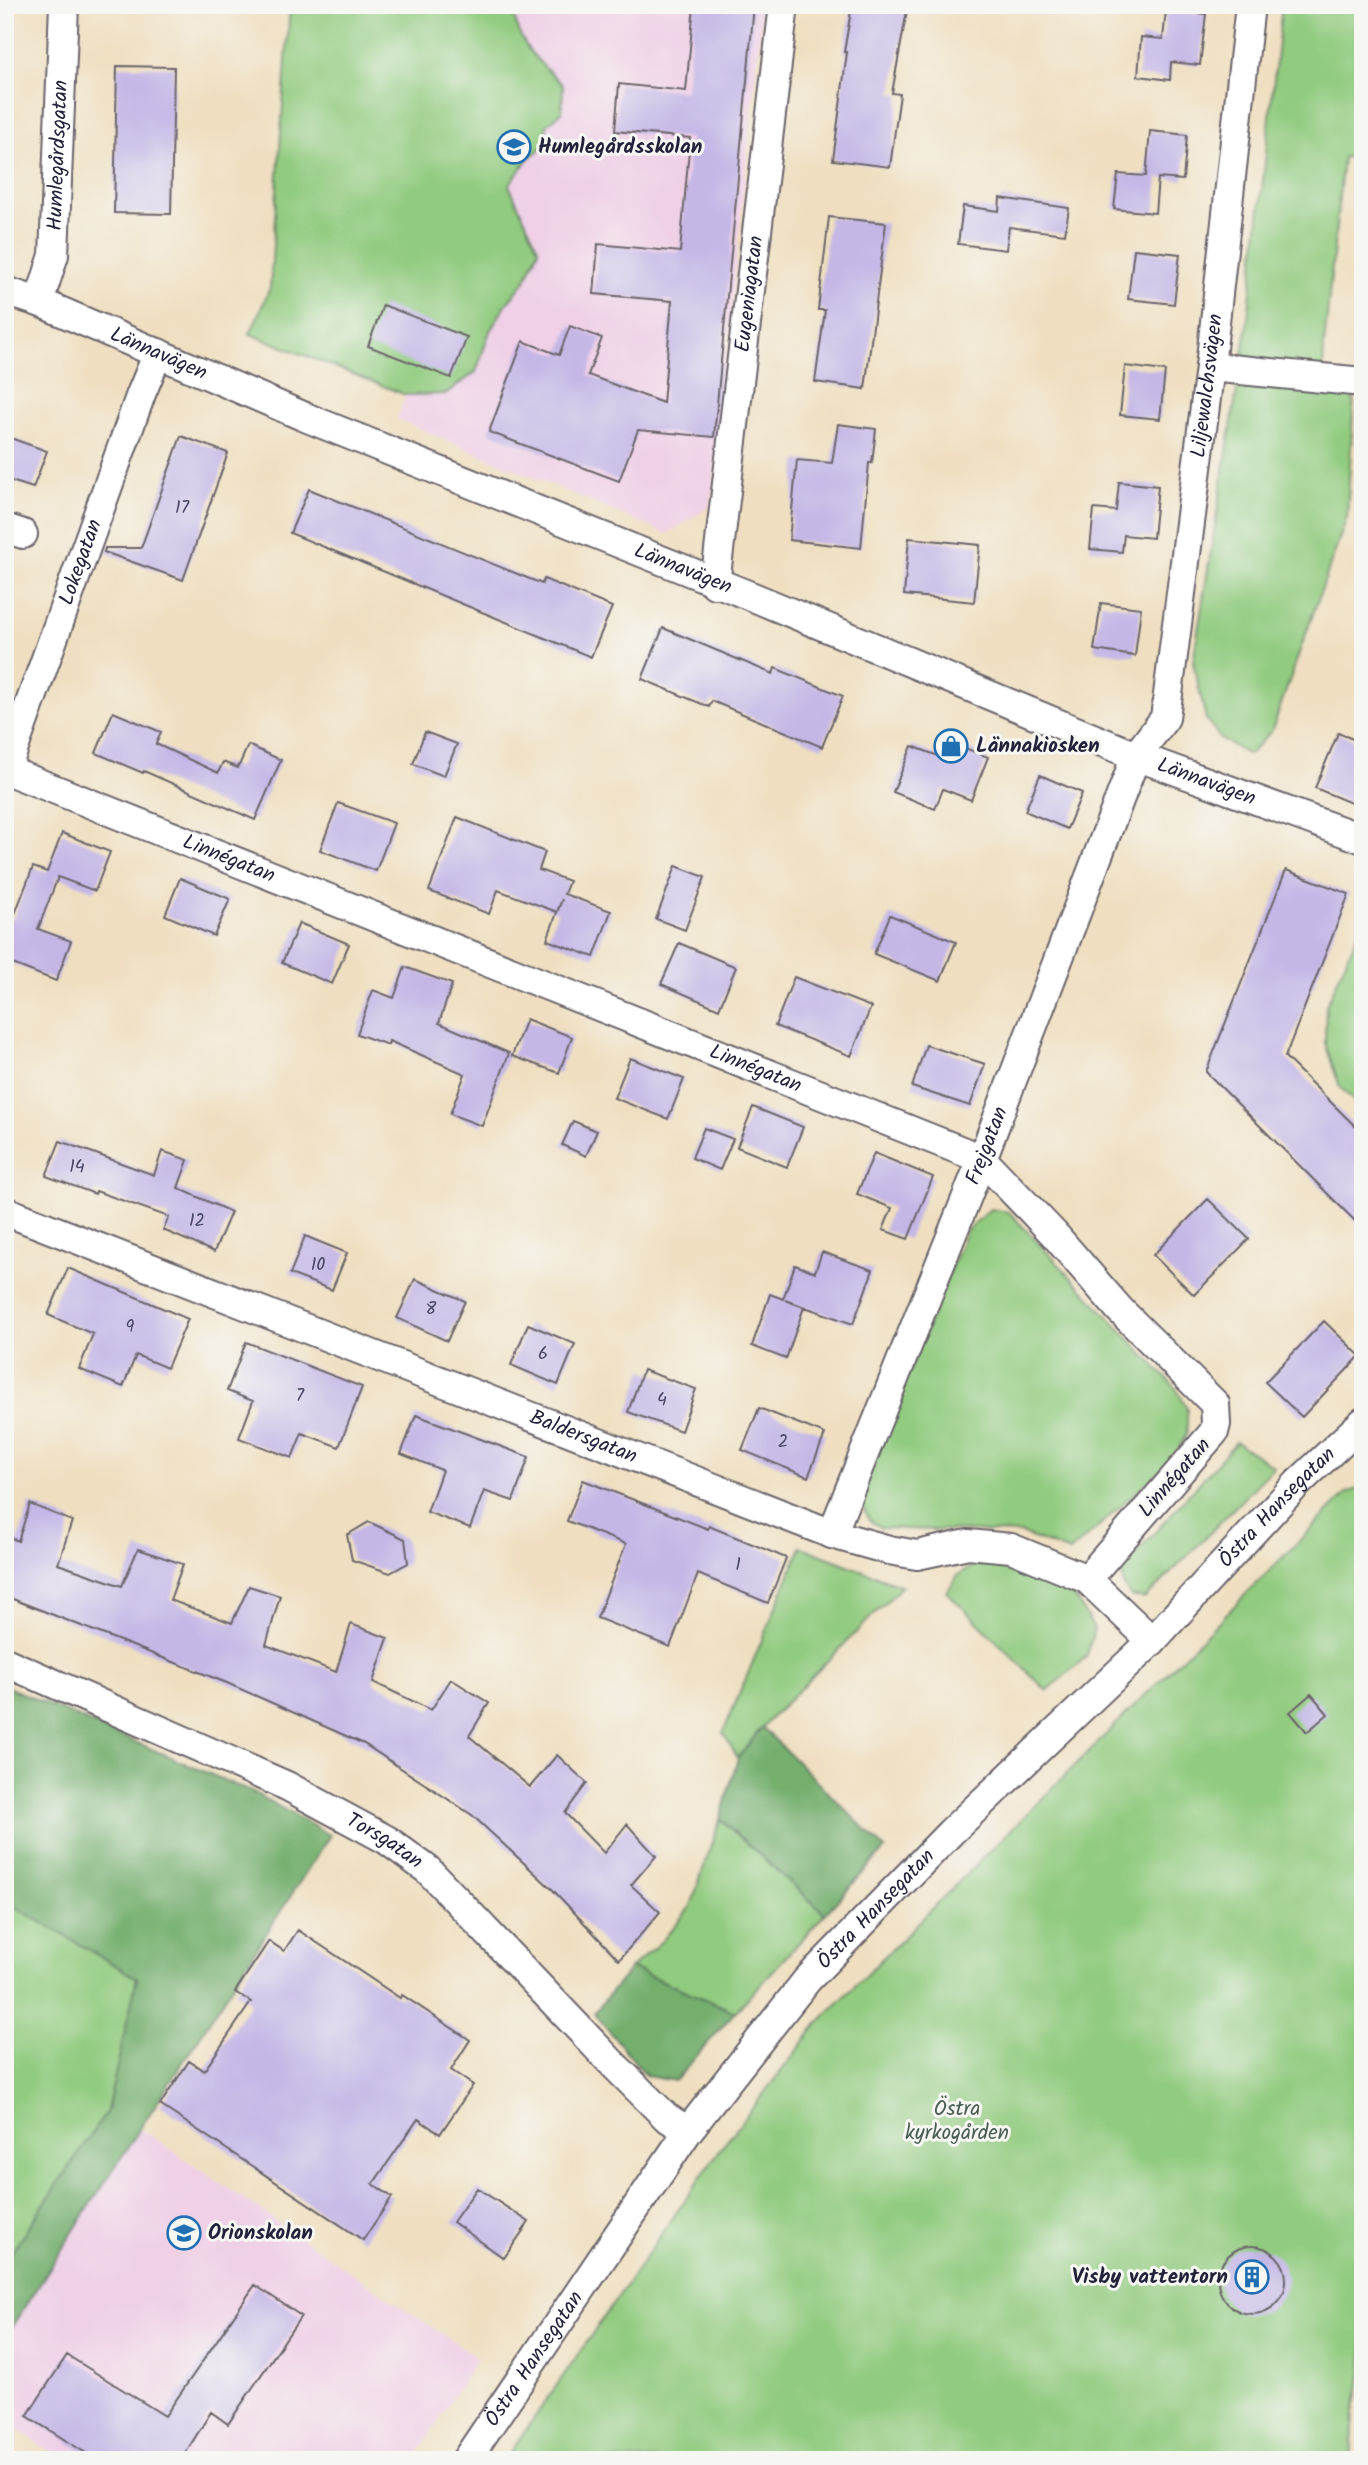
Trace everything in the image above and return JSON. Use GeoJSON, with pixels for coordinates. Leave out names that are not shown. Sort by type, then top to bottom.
{"type":"FeatureCollection","features":[{"type":"Feature","properties":{"kind":"street","name":"Humlegårdsgatan"},"geometry":{"type":"LineString","coordinates":[[39,302],[54,255],[64,5]]}},
{"type":"Feature","properties":{"kind":"street","name":"Eugeniagatan"},"geometry":{"type":"LineString","coordinates":[[715,584],[784,5]]}},
{"type":"Feature","properties":{"kind":"street","name":"Liljewalchsvägen"},"geometry":{"type":"LineString","coordinates":[[1136,756],[1165,718],[1210,367],[1250,5]]}},
{"type":"Feature","properties":{"kind":"street","name":"Lännavägen"},"geometry":{"type":"LineString","coordinates":[[5,291],[39,302],[305,417],[715,584],[758,599],[1136,756],[1363,839]]}},
{"type":"Feature","properties":{"kind":"street","name":"Lokegatan"},"geometry":{"type":"LineString","coordinates":[[6,772],[16,714],[158,353]]}},
{"type":"Feature","properties":{"kind":"street"},"geometry":{"type":"LineString","coordinates":[[1210,367],[1363,382]]}},
{"type":"Feature","properties":{"kind":"street","name":"Frejgatan"},"geometry":{"type":"LineString","coordinates":[[832,1534],[982,1159],[1136,756]]}},
{"type":"Feature","properties":{"kind":"street","name":"Linnégatan"},"geometry":{"type":"LineString","coordinates":[[6,772],[982,1159],[1054,1234],[1120,1310],[1215,1404],[1214,1432],[1087,1579]]}},
{"type":"Feature","properties":{"kind":"street","name":"Baldersgatan"},"geometry":{"type":"LineString","coordinates":[[5,1211],[832,1534],[916,1555],[968,1544],[1012,1548],[1087,1579],[1152,1641]]}},
{"type":"Feature","properties":{"kind":"street","name":"Östra Hansegatan"},"geometry":{"type":"LineString","coordinates":[[466,2460],[688,2131],[807,1980],[951,1832],[1152,1641],[1298,1483],[1363,1422]]}},
{"type":"Feature","properties":{"kind":"street","name":"Torsgatan"},"geometry":{"type":"LineString","coordinates":[[5,1662],[288,1786],[387,1840],[428,1870],[638,2089],[666,2117],[688,2131]]}},
{"type":"Feature","properties":{"kind":"shaded area","name":"Humlegårdsskolan"},"geometry":{"type":"Polygon","coordinates":[[[290,5],[763,5],[711,506],[667,534],[397,419],[406,395],[250,334],[270,288],[290,5]]]}},
{"type":"Feature","properties":{"kind":"shaded area","name":"Orionskolan"},"geometry":{"type":"Polygon","coordinates":[[[141,2129],[477,2358],[414,2460],[61,2460],[5,2420],[5,2337],[141,2129]]]}},
{"type":"Feature","properties":{"kind":"green space"},"geometry":{"type":"Polygon","coordinates":[[[290,5],[513,5],[523,41],[563,85],[562,112],[547,125],[545,145],[528,159],[509,185],[539,250],[525,281],[490,331],[476,372],[445,394],[406,395],[250,334],[270,288],[290,5]]]}},
{"type":"Feature","properties":{"kind":"green space"},"geometry":{"type":"Polygon","coordinates":[[[1282,5],[1363,5],[1363,159],[1343,157],[1324,346],[1322,395],[1354,394],[1347,517],[1272,730],[1249,755],[1221,739],[1206,719],[1193,662],[1247,328],[1282,5]]]}},
{"type":"Feature","properties":{"kind":"green space"},"geometry":{"type":"Polygon","coordinates":[[[1363,922],[1363,1110],[1340,1087],[1325,1043],[1326,1006],[1363,922]]]}},
{"type":"Feature","properties":{"kind":"green space"},"geometry":{"type":"Polygon","coordinates":[[[990,1209],[1009,1212],[1176,1388],[1187,1409],[1187,1433],[1173,1459],[1070,1552],[1020,1533],[881,1528],[869,1520],[858,1498],[966,1231],[990,1209]]]}},
{"type":"Feature","properties":{"kind":"green space"},"geometry":{"type":"Polygon","coordinates":[[[1236,1442],[1274,1467],[1144,1599],[1131,1596],[1123,1585],[1122,1569],[1236,1442]]]}},
{"type":"Feature","properties":{"kind":"green space","name":"Östra kyrkogården"},"geometry":{"type":"Polygon","coordinates":[[[1363,1487],[1363,2371],[1354,2413],[1351,2460],[505,2460],[719,2151],[821,2020],[1347,1493],[1363,1487]]]}},
{"type":"Feature","properties":{"kind":"green space"},"geometry":{"type":"Polygon","coordinates":[[[801,1547],[902,1586],[762,1727],[738,1758],[723,1733],[801,1547]]]}},
{"type":"Feature","properties":{"kind":"green space"},"geometry":{"type":"Polygon","coordinates":[[[981,1562],[1016,1564],[1075,1597],[1094,1629],[1087,1656],[1047,1691],[947,1592],[958,1575],[981,1562]]]}},
{"type":"Feature","properties":{"kind":"green space"},"geometry":{"type":"Polygon","coordinates":[[[5,1686],[256,1794],[330,1835],[5,2337],[5,2262],[107,2111],[137,1978],[5,1901],[5,1686]]]}},
{"type":"Feature","properties":{"kind":"green space"},"geometry":{"type":"Polygon","coordinates":[[[762,1727],[885,1849],[825,1914],[720,1819],[738,1758],[762,1727]]]}},
{"type":"Feature","properties":{"kind":"green space"},"geometry":{"type":"Polygon","coordinates":[[[720,1819],[825,1914],[735,2012],[631,1968],[663,1940],[691,1906],[720,1819]]]}},
{"type":"Feature","properties":{"kind":"green space"},"geometry":{"type":"Polygon","coordinates":[[[5,1901],[138,1978],[107,2111],[5,2262],[5,1901]]]}},
{"type":"Feature","properties":{"kind":"green space"},"geometry":{"type":"Polygon","coordinates":[[[631,1968],[735,2012],[675,2081],[647,2076],[594,2013],[631,1968]]]}},
{"type":"Feature","properties":{"kind":"building"},"geometry":{"type":"Polygon","coordinates":[[[694,5],[754,5],[714,437],[638,430],[619,481],[489,432],[523,341],[559,355],[570,326],[602,338],[588,375],[663,403],[672,301],[594,294],[598,244],[680,252],[690,138],[615,131],[619,84],[686,91],[694,5]]]}},
{"type":"Feature","properties":{"kind":"building"},"geometry":{"type":"Polygon","coordinates":[[[852,5],[908,5],[892,93],[900,94],[890,167],[833,160],[847,52],[844,52],[852,5]]]}},
{"type":"Feature","properties":{"kind":"building"},"geometry":{"type":"Polygon","coordinates":[[[1166,10],[1206,14],[1200,65],[1171,62],[1170,80],[1138,76],[1141,37],[1163,39],[1166,10]]]}},
{"type":"Feature","properties":{"kind":"building"},"geometry":{"type":"Polygon","coordinates":[[[117,66],[174,67],[171,214],[114,213],[117,66]]]}},
{"type":"Feature","properties":{"kind":"building"},"geometry":{"type":"Polygon","coordinates":[[[1150,131],[1187,135],[1183,180],[1158,178],[1155,213],[1114,209],[1118,174],[1146,176],[1150,131]]]}},
{"type":"Feature","properties":{"kind":"building"},"geometry":{"type":"Polygon","coordinates":[[[1000,198],[1069,208],[1065,234],[1009,227],[1006,250],[958,244],[963,206],[999,211],[1000,198]]]}},
{"type":"Feature","properties":{"kind":"building"},"geometry":{"type":"Polygon","coordinates":[[[829,217],[886,223],[865,389],[815,382],[825,310],[818,310],[829,217]]]}},
{"type":"Feature","properties":{"kind":"building"},"geometry":{"type":"Polygon","coordinates":[[[1134,249],[1180,254],[1174,304],[1128,299],[1134,249]]]}},
{"type":"Feature","properties":{"kind":"building"},"geometry":{"type":"Polygon","coordinates":[[[383,305],[467,337],[451,378],[368,346],[383,305]]]}},
{"type":"Feature","properties":{"kind":"building"},"geometry":{"type":"Polygon","coordinates":[[[1125,366],[1165,371],[1160,419],[1120,415],[1125,366]]]}},
{"type":"Feature","properties":{"kind":"building"},"geometry":{"type":"Polygon","coordinates":[[[838,424],[876,429],[872,463],[869,463],[861,548],[789,540],[797,460],[832,463],[838,424]]]}},
{"type":"Feature","properties":{"kind":"building"},"geometry":{"type":"Polygon","coordinates":[[[5,436],[47,451],[33,488],[5,479],[5,436]]]}},
{"type":"Feature","properties":{"kind":"building"},"geometry":{"type":"Polygon","coordinates":[[[181,436],[228,453],[183,580],[104,552],[105,548],[141,548],[181,436]]]}},
{"type":"Feature","properties":{"kind":"building"},"geometry":{"type":"Polygon","coordinates":[[[1119,482],[1158,486],[1153,538],[1124,535],[1122,552],[1090,549],[1094,509],[1116,511],[1119,482]]]}},
{"type":"Feature","properties":{"kind":"building"},"geometry":{"type":"Polygon","coordinates":[[[309,489],[542,584],[544,579],[612,607],[591,657],[290,533],[309,489]]]}},
{"type":"Feature","properties":{"kind":"building"},"geometry":{"type":"Polygon","coordinates":[[[909,538],[980,545],[974,602],[904,595],[909,538]]]}},
{"type":"Feature","properties":{"kind":"building"},"geometry":{"type":"Polygon","coordinates":[[[1101,603],[1141,608],[1135,656],[1094,650],[1101,603]]]}},
{"type":"Feature","properties":{"kind":"building"},"geometry":{"type":"Polygon","coordinates":[[[663,628],[773,674],[775,668],[843,696],[822,747],[712,701],[709,707],[642,679],[663,628]]]}},
{"type":"Feature","properties":{"kind":"building"},"geometry":{"type":"Polygon","coordinates":[[[113,712],[161,732],[156,744],[218,773],[223,762],[238,768],[248,745],[281,760],[255,820],[96,753],[113,712]]]}},
{"type":"Feature","properties":{"kind":"building"},"geometry":{"type":"Polygon","coordinates":[[[425,732],[457,744],[444,776],[413,764],[425,732]]]}},
{"type":"Feature","properties":{"kind":"building"},"geometry":{"type":"Polygon","coordinates":[[[1338,733],[1363,743],[1363,808],[1315,788],[1338,733]]]}},
{"type":"Feature","properties":{"kind":"building"},"geometry":{"type":"Polygon","coordinates":[[[912,746],[954,762],[960,746],[988,757],[971,800],[943,789],[935,809],[893,792],[912,746]]]}},
{"type":"Feature","properties":{"kind":"building"},"geometry":{"type":"Polygon","coordinates":[[[1040,775],[1082,793],[1067,829],[1025,811],[1040,775]]]}},
{"type":"Feature","properties":{"kind":"building"},"geometry":{"type":"Polygon","coordinates":[[[338,803],[394,823],[376,871],[320,850],[338,803]]]}},
{"type":"Feature","properties":{"kind":"building"},"geometry":{"type":"Polygon","coordinates":[[[457,817],[545,852],[539,870],[569,881],[564,894],[611,911],[594,957],[547,940],[562,899],[557,912],[498,890],[489,914],[429,891],[457,817]]]}},
{"type":"Feature","properties":{"kind":"building"},"geometry":{"type":"Polygon","coordinates":[[[62,833],[110,852],[95,891],[58,877],[38,929],[71,941],[56,981],[5,961],[5,916],[13,919],[33,867],[47,872],[62,833]]]}},
{"type":"Feature","properties":{"kind":"building"},"geometry":{"type":"Polygon","coordinates":[[[676,866],[705,877],[685,930],[656,919],[676,866]]]}},
{"type":"Feature","properties":{"kind":"building"},"geometry":{"type":"Polygon","coordinates":[[[1286,870],[1349,894],[1285,1057],[1363,1134],[1363,1229],[1206,1072],[1286,870]]]}},
{"type":"Feature","properties":{"kind":"building"},"geometry":{"type":"Polygon","coordinates":[[[180,878],[230,899],[214,936],[165,915],[180,878]]]}},
{"type":"Feature","properties":{"kind":"building"},"geometry":{"type":"Polygon","coordinates":[[[890,915],[956,942],[940,981],[874,954],[890,915]]]}},
{"type":"Feature","properties":{"kind":"building"},"geometry":{"type":"Polygon","coordinates":[[[299,923],[349,944],[332,984],[282,963],[299,923]]]}},
{"type":"Feature","properties":{"kind":"building"},"geometry":{"type":"Polygon","coordinates":[[[679,943],[736,967],[719,1009],[661,984],[679,943]]]}},
{"type":"Feature","properties":{"kind":"building"},"geometry":{"type":"Polygon","coordinates":[[[405,967],[452,984],[439,1023],[509,1053],[482,1126],[450,1114],[465,1074],[389,1041],[388,1045],[357,1034],[373,990],[394,998],[405,967]]]}},
{"type":"Feature","properties":{"kind":"building"},"geometry":{"type":"Polygon","coordinates":[[[794,977],[871,1007],[851,1056],[775,1026],[794,977]]]}},
{"type":"Feature","properties":{"kind":"building"},"geometry":{"type":"Polygon","coordinates":[[[526,1019],[572,1037],[559,1073],[512,1056],[526,1019]]]}},
{"type":"Feature","properties":{"kind":"building"},"geometry":{"type":"Polygon","coordinates":[[[926,1045],[985,1064],[970,1106],[912,1087],[926,1045]]]}},
{"type":"Feature","properties":{"kind":"building"},"geometry":{"type":"Polygon","coordinates":[[[630,1058],[684,1079],[668,1119],[614,1098],[630,1058]]]}},
{"type":"Feature","properties":{"kind":"building"},"geometry":{"type":"Polygon","coordinates":[[[753,1107],[803,1127],[787,1167],[737,1147],[753,1107]]]}},
{"type":"Feature","properties":{"kind":"building"},"geometry":{"type":"Polygon","coordinates":[[[573,1121],[597,1131],[586,1156],[562,1145],[573,1121]]]}},
{"type":"Feature","properties":{"kind":"building"},"geometry":{"type":"Polygon","coordinates":[[[704,1128],[733,1139],[720,1170],[692,1158],[704,1128]]]}},
{"type":"Feature","properties":{"kind":"building"},"geometry":{"type":"Polygon","coordinates":[[[60,1141],[154,1175],[162,1151],[188,1160],[178,1188],[231,1212],[214,1252],[163,1230],[169,1217],[46,1176],[60,1141]]]}},
{"type":"Feature","properties":{"kind":"building"},"geometry":{"type":"Polygon","coordinates":[[[874,1153],[933,1177],[908,1239],[883,1230],[892,1208],[857,1194],[874,1153]]]}},
{"type":"Feature","properties":{"kind":"building"},"geometry":{"type":"Polygon","coordinates":[[[1208,1199],[1249,1239],[1194,1295],[1153,1255],[1208,1199]]]}},
{"type":"Feature","properties":{"kind":"building"},"geometry":{"type":"Polygon","coordinates":[[[305,1236],[347,1253],[332,1290],[290,1274],[305,1236]]]}},
{"type":"Feature","properties":{"kind":"building"},"geometry":{"type":"Polygon","coordinates":[[[822,1252],[873,1270],[853,1324],[785,1300],[804,1307],[786,1359],[752,1346],[770,1294],[783,1299],[795,1265],[815,1272],[822,1252]]]}},
{"type":"Feature","properties":{"kind":"building"},"geometry":{"type":"Polygon","coordinates":[[[68,1268],[188,1319],[167,1368],[136,1355],[123,1387],[79,1369],[93,1334],[48,1315],[68,1268]]]}},
{"type":"Feature","properties":{"kind":"building"},"geometry":{"type":"Polygon","coordinates":[[[415,1279],[465,1301],[447,1341],[397,1318],[415,1279]]]}},
{"type":"Feature","properties":{"kind":"building"},"geometry":{"type":"Polygon","coordinates":[[[1324,1321],[1360,1356],[1302,1417],[1265,1382],[1324,1321]]]}},
{"type":"Feature","properties":{"kind":"building"},"geometry":{"type":"Polygon","coordinates":[[[528,1324],[575,1344],[558,1385],[511,1365],[528,1324]]]}},
{"type":"Feature","properties":{"kind":"building"},"geometry":{"type":"Polygon","coordinates":[[[246,1342],[362,1387],[339,1447],[302,1433],[292,1458],[239,1438],[253,1401],[227,1391],[246,1342]]]}},
{"type":"Feature","properties":{"kind":"building"},"geometry":{"type":"Polygon","coordinates":[[[643,1370],[696,1389],[681,1431],[628,1412],[643,1370]]]}},
{"type":"Feature","properties":{"kind":"building"},"geometry":{"type":"Polygon","coordinates":[[[759,1408],[825,1434],[808,1477],[742,1450],[759,1408]]]}},
{"type":"Feature","properties":{"kind":"building"},"geometry":{"type":"Polygon","coordinates":[[[416,1415],[529,1457],[513,1501],[484,1491],[470,1528],[427,1512],[442,1470],[401,1454],[416,1415]]]}},
{"type":"Feature","properties":{"kind":"building"},"geometry":{"type":"Polygon","coordinates":[[[583,1480],[708,1529],[709,1526],[786,1558],[768,1603],[698,1574],[670,1647],[597,1618],[626,1544],[567,1521],[583,1480]]]}},
{"type":"Feature","properties":{"kind":"building"},"geometry":{"type":"Polygon","coordinates":[[[30,1504],[72,1521],[58,1564],[122,1586],[138,1549],[183,1564],[170,1600],[232,1623],[249,1586],[280,1596],[266,1645],[336,1672],[351,1624],[388,1638],[373,1682],[431,1710],[451,1679],[489,1703],[469,1736],[530,1787],[557,1755],[587,1783],[565,1813],[604,1853],[627,1824],[656,1856],[631,1885],[660,1912],[619,1960],[553,1890],[472,1815],[364,1744],[227,1683],[5,1596],[5,1535],[18,1541],[30,1504]]]}},
{"type":"Feature","properties":{"kind":"building"},"geometry":{"type":"Polygon","coordinates":[[[369,1522],[405,1539],[408,1563],[390,1573],[352,1560],[347,1535],[369,1522]]]}},
{"type":"Feature","properties":{"kind":"building"},"geometry":{"type":"Polygon","coordinates":[[[1311,1694],[1328,1714],[1307,1732],[1290,1712],[1311,1694]]]}},
{"type":"Feature","properties":{"kind":"building"},"geometry":{"type":"Polygon","coordinates":[[[298,1930],[400,1998],[402,1995],[470,2040],[451,2070],[473,2085],[440,2134],[418,2119],[373,2184],[392,2197],[363,2240],[160,2105],[189,2061],[204,2071],[251,2002],[235,1992],[269,1941],[284,1951],[298,1930]]]}},
{"type":"Feature","properties":{"kind":"building"},"geometry":{"type":"Polygon","coordinates":[[[477,2188],[529,2222],[504,2258],[453,2222],[477,2188]]]}},
{"type":"Feature","properties":{"kind":"building","name":"Visby vattentorn"},"geometry":{"type":"Polygon","coordinates":[[[1252,2246],[1265,2249],[1276,2256],[1283,2267],[1286,2280],[1283,2293],[1276,2304],[1265,2311],[1252,2314],[1239,2311],[1228,2304],[1221,2293],[1218,2280],[1221,2267],[1228,2256],[1239,2249],[1252,2246]]]}},
{"type":"Feature","properties":{"kind":"building"},"geometry":{"type":"Polygon","coordinates":[[[255,2285],[301,2316],[228,2424],[211,2412],[181,2460],[97,2460],[27,2416],[67,2355],[165,2416],[255,2285]]]}},
{"type":"Feature","properties":{"kind":"place","name":"Humlegårdsskolan"},"geometry":{"type":"Point","coordinates":[514,147]}},
{"type":"Feature","properties":{"kind":"place","name":"Lännakiosken"},"geometry":{"type":"Point","coordinates":[951,746]}},
{"type":"Feature","properties":{"kind":"place","name":"Orionskolan"},"geometry":{"type":"Point","coordinates":[184,2233]}},
{"type":"Feature","properties":{"kind":"place","name":"Visby vattentorn"},"geometry":{"type":"Point","coordinates":[1252,2277]}}]}
